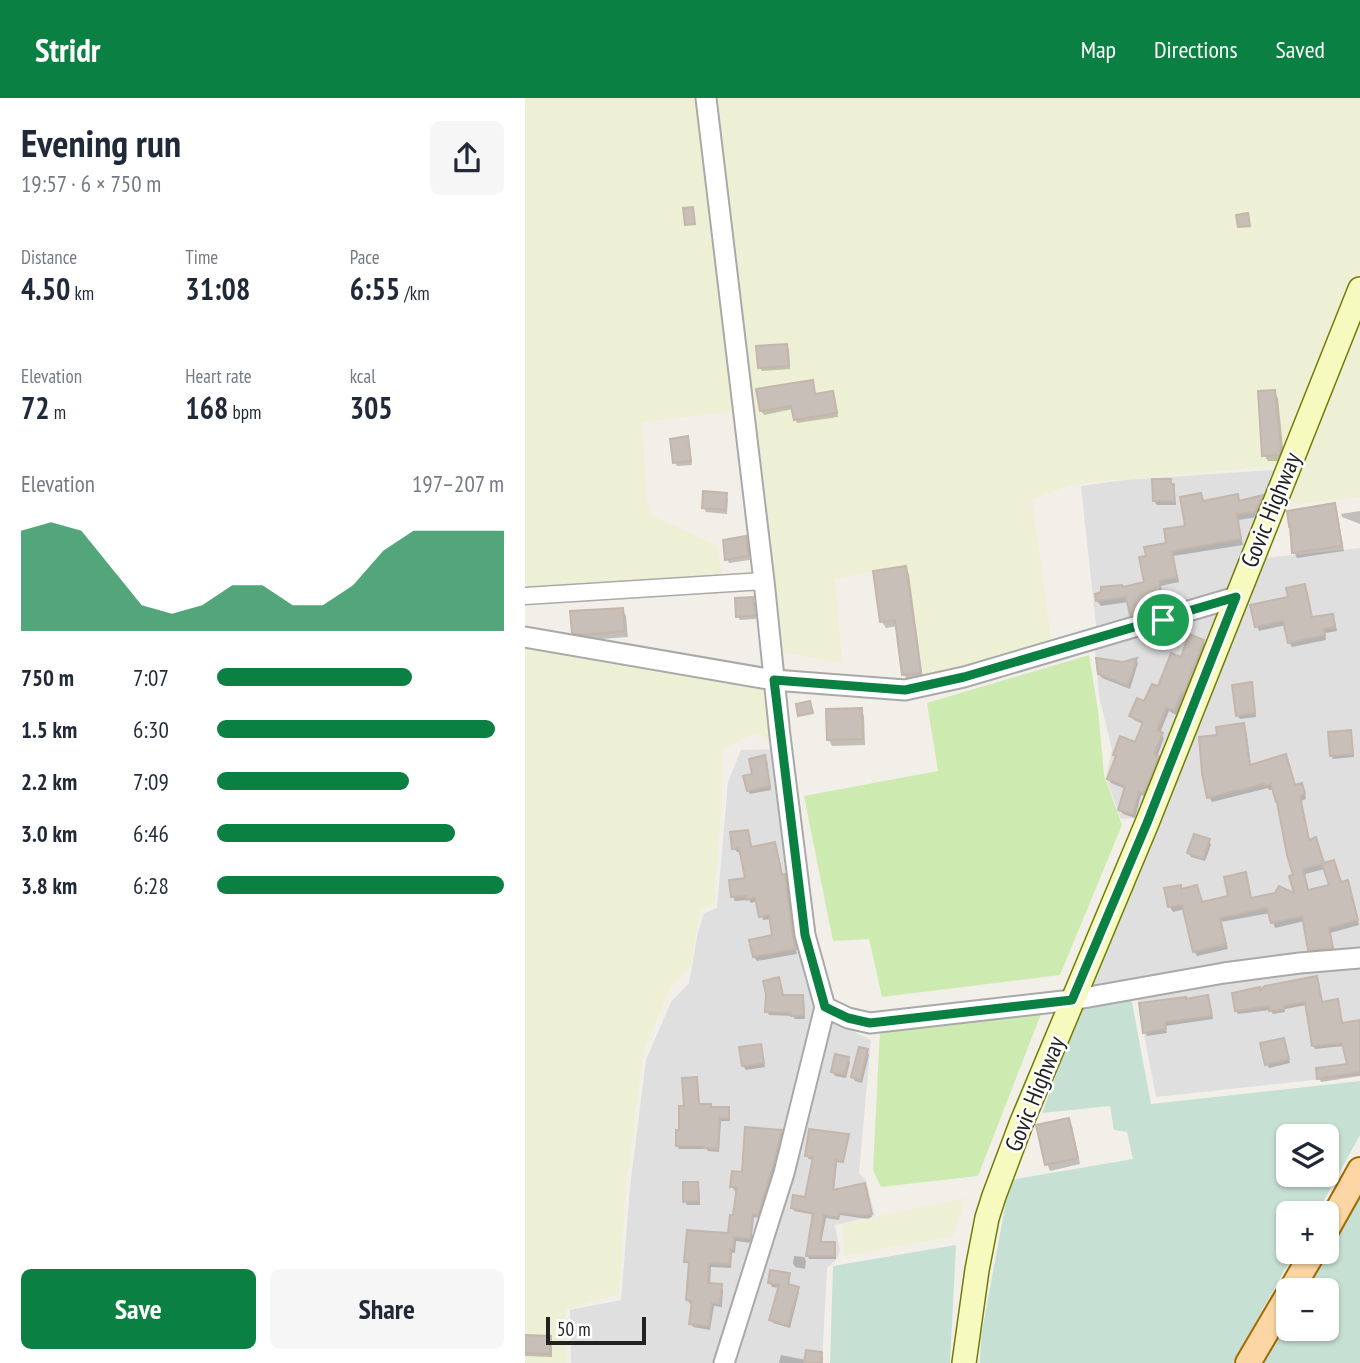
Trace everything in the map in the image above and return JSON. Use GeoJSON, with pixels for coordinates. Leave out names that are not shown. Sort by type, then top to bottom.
{"type":"FeatureCollection","features":[{"type":"Feature","properties":{"kind":"main road","name":"Govic Highway"},"geometry":{"type":"LineString","coordinates":[[964,1363],[972,1297],[987,1218],[1021,1124],[1147,823],[1360,289]]}},
{"type":"Feature","properties":{"kind":"main road"},"geometry":{"type":"LineString","coordinates":[[1339,1208],[1360,1170]]}},
{"type":"Feature","properties":{"kind":"main road"},"geometry":{"type":"LineString","coordinates":[[1248,1363],[1276,1315]]}},
{"type":"Feature","properties":{"kind":"street"},"geometry":{"type":"LineString","coordinates":[[706,98],[805,935],[825,1007],[784,1173],[724,1363]]}},
{"type":"Feature","properties":{"kind":"street"},"geometry":{"type":"LineString","coordinates":[[525,596],[764,581]]}},
{"type":"Feature","properties":{"kind":"street"},"geometry":{"type":"LineString","coordinates":[[525,637],[774,680],[905,690],[964,677],[1236,597]]}},
{"type":"Feature","properties":{"kind":"street"},"geometry":{"type":"LineString","coordinates":[[825,1007],[848,1018],[870,1023],[1072,1000],[1224,973],[1360,958]]}},
{"type":"Feature","properties":{"kind":"shaded area"},"geometry":{"type":"Polygon","coordinates":[[[1285,470],[1234,593],[1097,635],[1081,486],[1125,480],[1285,470]]]}},
{"type":"Feature","properties":{"kind":"shaded area"},"geometry":{"type":"Polygon","coordinates":[[[1360,548],[1360,1075],[1156,1097],[1136,993],[1078,995],[1256,559],[1360,548]]]}},
{"type":"Feature","properties":{"kind":"shaded area"},"geometry":{"type":"Polygon","coordinates":[[[1231,604],[1147,817],[1121,819],[1106,778],[1112,750],[1099,696],[1095,648],[1231,604]]]}},
{"type":"Feature","properties":{"kind":"shaded area"},"geometry":{"type":"Polygon","coordinates":[[[777,749],[818,1006],[844,1027],[871,1040],[859,1173],[866,1180],[875,1216],[835,1225],[840,1251],[836,1260],[827,1268],[822,1363],[571,1363],[570,1310],[621,1300],[630,1187],[646,1060],[671,1002],[689,983],[704,913],[717,908],[728,782],[741,750],[777,749]]]}},
{"type":"Feature","properties":{"kind":"green space"},"geometry":{"type":"Polygon","coordinates":[[[525,98],[698,98],[737,411],[642,422],[646,494],[651,515],[718,546],[723,581],[525,592],[525,98]]]}},
{"type":"Feature","properties":{"kind":"green space"},"geometry":{"type":"Polygon","coordinates":[[[717,98],[1360,98],[1360,272],[1287,449],[1277,466],[1073,484],[1032,500],[1053,652],[925,686],[906,566],[835,579],[842,663],[780,652],[717,98]]]}},
{"type":"Feature","properties":{"kind":"green space"},"geometry":{"type":"Polygon","coordinates":[[[1360,324],[1360,497],[1285,506],[1360,324]]]}},
{"type":"Feature","properties":{"kind":"green space"},"geometry":{"type":"Polygon","coordinates":[[[525,646],[768,689],[774,744],[755,733],[723,749],[714,903],[700,911],[691,966],[671,987],[644,1049],[626,1187],[619,1294],[566,1309],[566,1363],[525,1363],[525,646]]]}},
{"type":"Feature","properties":{"kind":"green space"},"geometry":{"type":"Polygon","coordinates":[[[1089,655],[1098,710],[1104,775],[1122,825],[1060,975],[882,997],[869,939],[833,941],[804,796],[938,771],[927,703],[1089,655]]]}},
{"type":"Feature","properties":{"kind":"green space"},"geometry":{"type":"Polygon","coordinates":[[[1131,997],[1151,1104],[1360,1081],[1360,1135],[1339,1173],[1339,1124],[1276,1124],[1276,1187],[1331,1187],[1324,1201],[1276,1201],[1276,1264],[1288,1264],[1280,1278],[1276,1278],[1276,1285],[1233,1363],[980,1363],[981,1337],[1010,1180],[1133,1159],[1127,1132],[1114,1130],[1110,1106],[1042,1113],[1081,1008],[1131,997]]]}},
{"type":"Feature","properties":{"kind":"green space"},"geometry":{"type":"Polygon","coordinates":[[[1041,1014],[978,1176],[881,1187],[873,1170],[880,1030],[1041,1014]]]}},
{"type":"Feature","properties":{"kind":"green space"},"geometry":{"type":"Polygon","coordinates":[[[1360,1186],[1360,1363],[1265,1363],[1263,1352],[1276,1330],[1276,1341],[1339,1341],[1339,1278],[1306,1278],[1314,1264],[1339,1264],[1339,1222],[1360,1186]]]}},
{"type":"Feature","properties":{"kind":"green space"},"geometry":{"type":"Polygon","coordinates":[[[965,1198],[953,1236],[844,1256],[843,1224],[965,1198]]]}},
{"type":"Feature","properties":{"kind":"green space"},"geometry":{"type":"Polygon","coordinates":[[[956,1245],[950,1363],[830,1363],[833,1266],[956,1245]]]}},
{"type":"Feature","properties":{"kind":"building"},"geometry":{"type":"Polygon","coordinates":[[[693,207],[695,224],[685,225],[683,208],[693,207]]]}},
{"type":"Feature","properties":{"kind":"building"},"geometry":{"type":"Polygon","coordinates":[[[1248,213],[1250,226],[1238,227],[1236,215],[1248,213]]]}},
{"type":"Feature","properties":{"kind":"building"},"geometry":{"type":"Polygon","coordinates":[[[787,344],[789,366],[758,368],[756,346],[787,344]]]}},
{"type":"Feature","properties":{"kind":"building"},"geometry":{"type":"Polygon","coordinates":[[[813,380],[815,394],[833,391],[837,413],[794,420],[791,406],[760,411],[756,389],[813,380]]]}},
{"type":"Feature","properties":{"kind":"building"},"geometry":{"type":"Polygon","coordinates":[[[1275,390],[1281,449],[1279,455],[1262,456],[1258,391],[1275,390]]]}},
{"type":"Feature","properties":{"kind":"building"},"geometry":{"type":"Polygon","coordinates":[[[688,436],[691,461],[673,463],[670,439],[688,436]]]}},
{"type":"Feature","properties":{"kind":"building"},"geometry":{"type":"Polygon","coordinates":[[[1152,479],[1171,479],[1171,484],[1174,484],[1174,501],[1153,501],[1152,479]]]}},
{"type":"Feature","properties":{"kind":"building"},"geometry":{"type":"Polygon","coordinates":[[[703,491],[727,493],[725,510],[702,508],[703,491]]]}},
{"type":"Feature","properties":{"kind":"building"},"geometry":{"type":"Polygon","coordinates":[[[1201,493],[1203,501],[1238,494],[1239,501],[1263,495],[1255,512],[1237,514],[1241,539],[1172,551],[1177,577],[1159,581],[1164,605],[1130,615],[1126,597],[1096,601],[1095,594],[1101,592],[1101,587],[1123,587],[1144,582],[1139,557],[1146,556],[1144,547],[1166,543],[1164,529],[1185,526],[1180,497],[1201,493]]]}},
{"type":"Feature","properties":{"kind":"building"},"geometry":{"type":"Polygon","coordinates":[[[1335,503],[1342,546],[1292,553],[1287,511],[1335,503]]]}},
{"type":"Feature","properties":{"kind":"building"},"geometry":{"type":"Polygon","coordinates":[[[746,536],[749,556],[725,560],[723,540],[746,536]]]}},
{"type":"Feature","properties":{"kind":"building"},"geometry":{"type":"Polygon","coordinates":[[[906,566],[921,673],[902,675],[895,620],[880,622],[873,571],[906,566]]]}},
{"type":"Feature","properties":{"kind":"building"},"geometry":{"type":"Polygon","coordinates":[[[1305,584],[1312,617],[1333,614],[1335,627],[1324,629],[1325,635],[1288,643],[1283,621],[1255,627],[1250,605],[1288,597],[1286,588],[1305,584]]]}},
{"type":"Feature","properties":{"kind":"building"},"geometry":{"type":"Polygon","coordinates":[[[753,597],[755,616],[736,617],[735,598],[753,597]]]}},
{"type":"Feature","properties":{"kind":"building"},"geometry":{"type":"Polygon","coordinates":[[[623,608],[625,631],[583,635],[572,633],[570,611],[623,608]]]}},
{"type":"Feature","properties":{"kind":"building"},"geometry":{"type":"Polygon","coordinates":[[[1189,634],[1204,640],[1184,693],[1182,692],[1174,711],[1166,708],[1157,730],[1163,733],[1154,754],[1159,756],[1152,774],[1143,794],[1139,792],[1133,814],[1118,810],[1125,786],[1107,779],[1120,736],[1135,742],[1143,722],[1129,716],[1137,698],[1144,701],[1152,684],[1158,686],[1171,653],[1181,657],[1189,634]]]}},
{"type":"Feature","properties":{"kind":"building"},"geometry":{"type":"Polygon","coordinates":[[[1096,658],[1123,662],[1137,658],[1128,686],[1098,674],[1096,658]]]}},
{"type":"Feature","properties":{"kind":"building"},"geometry":{"type":"Polygon","coordinates":[[[1252,682],[1255,713],[1236,716],[1232,685],[1252,682]]]}},
{"type":"Feature","properties":{"kind":"building"},"geometry":{"type":"Polygon","coordinates":[[[810,701],[813,713],[798,716],[796,704],[810,701]]]}},
{"type":"Feature","properties":{"kind":"building"},"geometry":{"type":"Polygon","coordinates":[[[862,708],[863,739],[827,740],[826,709],[862,708]]]}},
{"type":"Feature","properties":{"kind":"building"},"geometry":{"type":"Polygon","coordinates":[[[1244,723],[1250,765],[1286,754],[1295,785],[1302,783],[1305,794],[1300,796],[1309,840],[1316,837],[1324,863],[1334,860],[1341,882],[1348,880],[1358,920],[1329,928],[1333,948],[1308,950],[1302,916],[1271,923],[1267,908],[1220,918],[1226,944],[1193,952],[1182,905],[1168,907],[1164,888],[1181,885],[1181,889],[1197,885],[1202,902],[1228,896],[1224,877],[1246,872],[1251,898],[1275,893],[1279,886],[1294,893],[1289,876],[1293,875],[1271,784],[1207,798],[1199,737],[1217,735],[1216,727],[1244,723]],[[1322,864],[1303,869],[1308,890],[1329,885],[1322,864]]]}},
{"type":"Feature","properties":{"kind":"building"},"geometry":{"type":"Polygon","coordinates":[[[1351,730],[1353,754],[1330,756],[1328,732],[1351,730]]]}},
{"type":"Feature","properties":{"kind":"building"},"geometry":{"type":"Polygon","coordinates":[[[765,755],[770,786],[747,791],[743,776],[752,774],[749,759],[765,755]]]}},
{"type":"Feature","properties":{"kind":"building"},"geometry":{"type":"Polygon","coordinates":[[[748,830],[751,847],[775,842],[782,875],[785,874],[796,949],[753,957],[749,940],[772,935],[769,915],[759,917],[755,897],[747,900],[746,896],[731,897],[729,880],[745,878],[739,848],[732,849],[730,832],[748,830]]]}},
{"type":"Feature","properties":{"kind":"building"},"geometry":{"type":"Polygon","coordinates":[[[1194,834],[1210,839],[1203,859],[1187,853],[1194,834]]]}},
{"type":"Feature","properties":{"kind":"building"},"geometry":{"type":"Polygon","coordinates":[[[1317,976],[1322,1002],[1338,999],[1342,1023],[1360,1020],[1360,1072],[1317,1079],[1316,1068],[1347,1064],[1342,1043],[1312,1046],[1305,1002],[1269,1011],[1269,1006],[1235,1011],[1232,993],[1260,987],[1260,990],[1265,986],[1317,976]]]}},
{"type":"Feature","properties":{"kind":"building"},"geometry":{"type":"Polygon","coordinates":[[[779,977],[783,995],[803,995],[804,1015],[765,1012],[766,994],[763,981],[779,977]]]}},
{"type":"Feature","properties":{"kind":"building"},"geometry":{"type":"Polygon","coordinates":[[[1208,995],[1212,1016],[1165,1022],[1166,1029],[1143,1033],[1139,1003],[1208,995]]]}},
{"type":"Feature","properties":{"kind":"building"},"geometry":{"type":"Polygon","coordinates":[[[1284,1038],[1289,1059],[1265,1065],[1260,1043],[1284,1038]]]}},
{"type":"Feature","properties":{"kind":"building"},"geometry":{"type":"Polygon","coordinates":[[[761,1044],[764,1063],[742,1066],[739,1047],[761,1044]]]}},
{"type":"Feature","properties":{"kind":"building"},"geometry":{"type":"Polygon","coordinates":[[[859,1047],[868,1049],[860,1080],[851,1077],[859,1047]]]}},
{"type":"Feature","properties":{"kind":"building"},"geometry":{"type":"Polygon","coordinates":[[[835,1054],[849,1057],[845,1075],[831,1072],[835,1054]]]}},
{"type":"Feature","properties":{"kind":"building"},"geometry":{"type":"Polygon","coordinates":[[[697,1077],[699,1104],[729,1107],[729,1118],[720,1118],[718,1149],[676,1146],[679,1106],[684,1106],[682,1078],[697,1077]]]}},
{"type":"Feature","properties":{"kind":"building"},"geometry":{"type":"Polygon","coordinates":[[[1069,1118],[1078,1158],[1045,1165],[1036,1125],[1069,1118]]]}},
{"type":"Feature","properties":{"kind":"building"},"geometry":{"type":"Polygon","coordinates":[[[745,1127],[782,1130],[772,1170],[758,1215],[753,1214],[750,1239],[734,1237],[733,1249],[730,1249],[730,1264],[709,1263],[708,1283],[722,1284],[720,1304],[712,1303],[709,1326],[689,1324],[692,1301],[686,1300],[689,1262],[684,1262],[687,1230],[728,1233],[737,1187],[730,1187],[732,1171],[742,1172],[745,1127]]]}},
{"type":"Feature","properties":{"kind":"building"},"geometry":{"type":"Polygon","coordinates":[[[809,1129],[849,1134],[843,1162],[836,1160],[833,1190],[865,1183],[872,1214],[865,1216],[839,1213],[838,1218],[824,1215],[820,1242],[835,1242],[835,1256],[806,1256],[813,1213],[791,1208],[793,1195],[805,1197],[813,1157],[805,1156],[809,1129]]]}},
{"type":"Feature","properties":{"kind":"building"},"geometry":{"type":"Polygon","coordinates":[[[683,1182],[698,1182],[699,1201],[683,1202],[683,1182]]]}},
{"type":"Feature","properties":{"kind":"building"},"geometry":{"type":"Polygon","coordinates":[[[770,1270],[790,1273],[788,1284],[799,1287],[788,1325],[769,1320],[779,1285],[768,1283],[770,1270]]]}},
{"type":"Feature","properties":{"kind":"building"},"geometry":{"type":"Polygon","coordinates":[[[525,1335],[551,1336],[550,1354],[525,1353],[525,1335]]]}},
{"type":"Feature","properties":{"kind":"building"},"geometry":{"type":"Polygon","coordinates":[[[806,1350],[822,1352],[821,1363],[804,1363],[806,1350]]]}},
{"type":"Feature","properties":{"kind":"route"},"geometry":{"type":"LineString","coordinates":[[1236,597],[1147,823],[1072,1000],[870,1023],[848,1018],[825,1007],[805,935],[774,680],[905,690],[964,677],[1163,620],[1236,597]]}}]}
